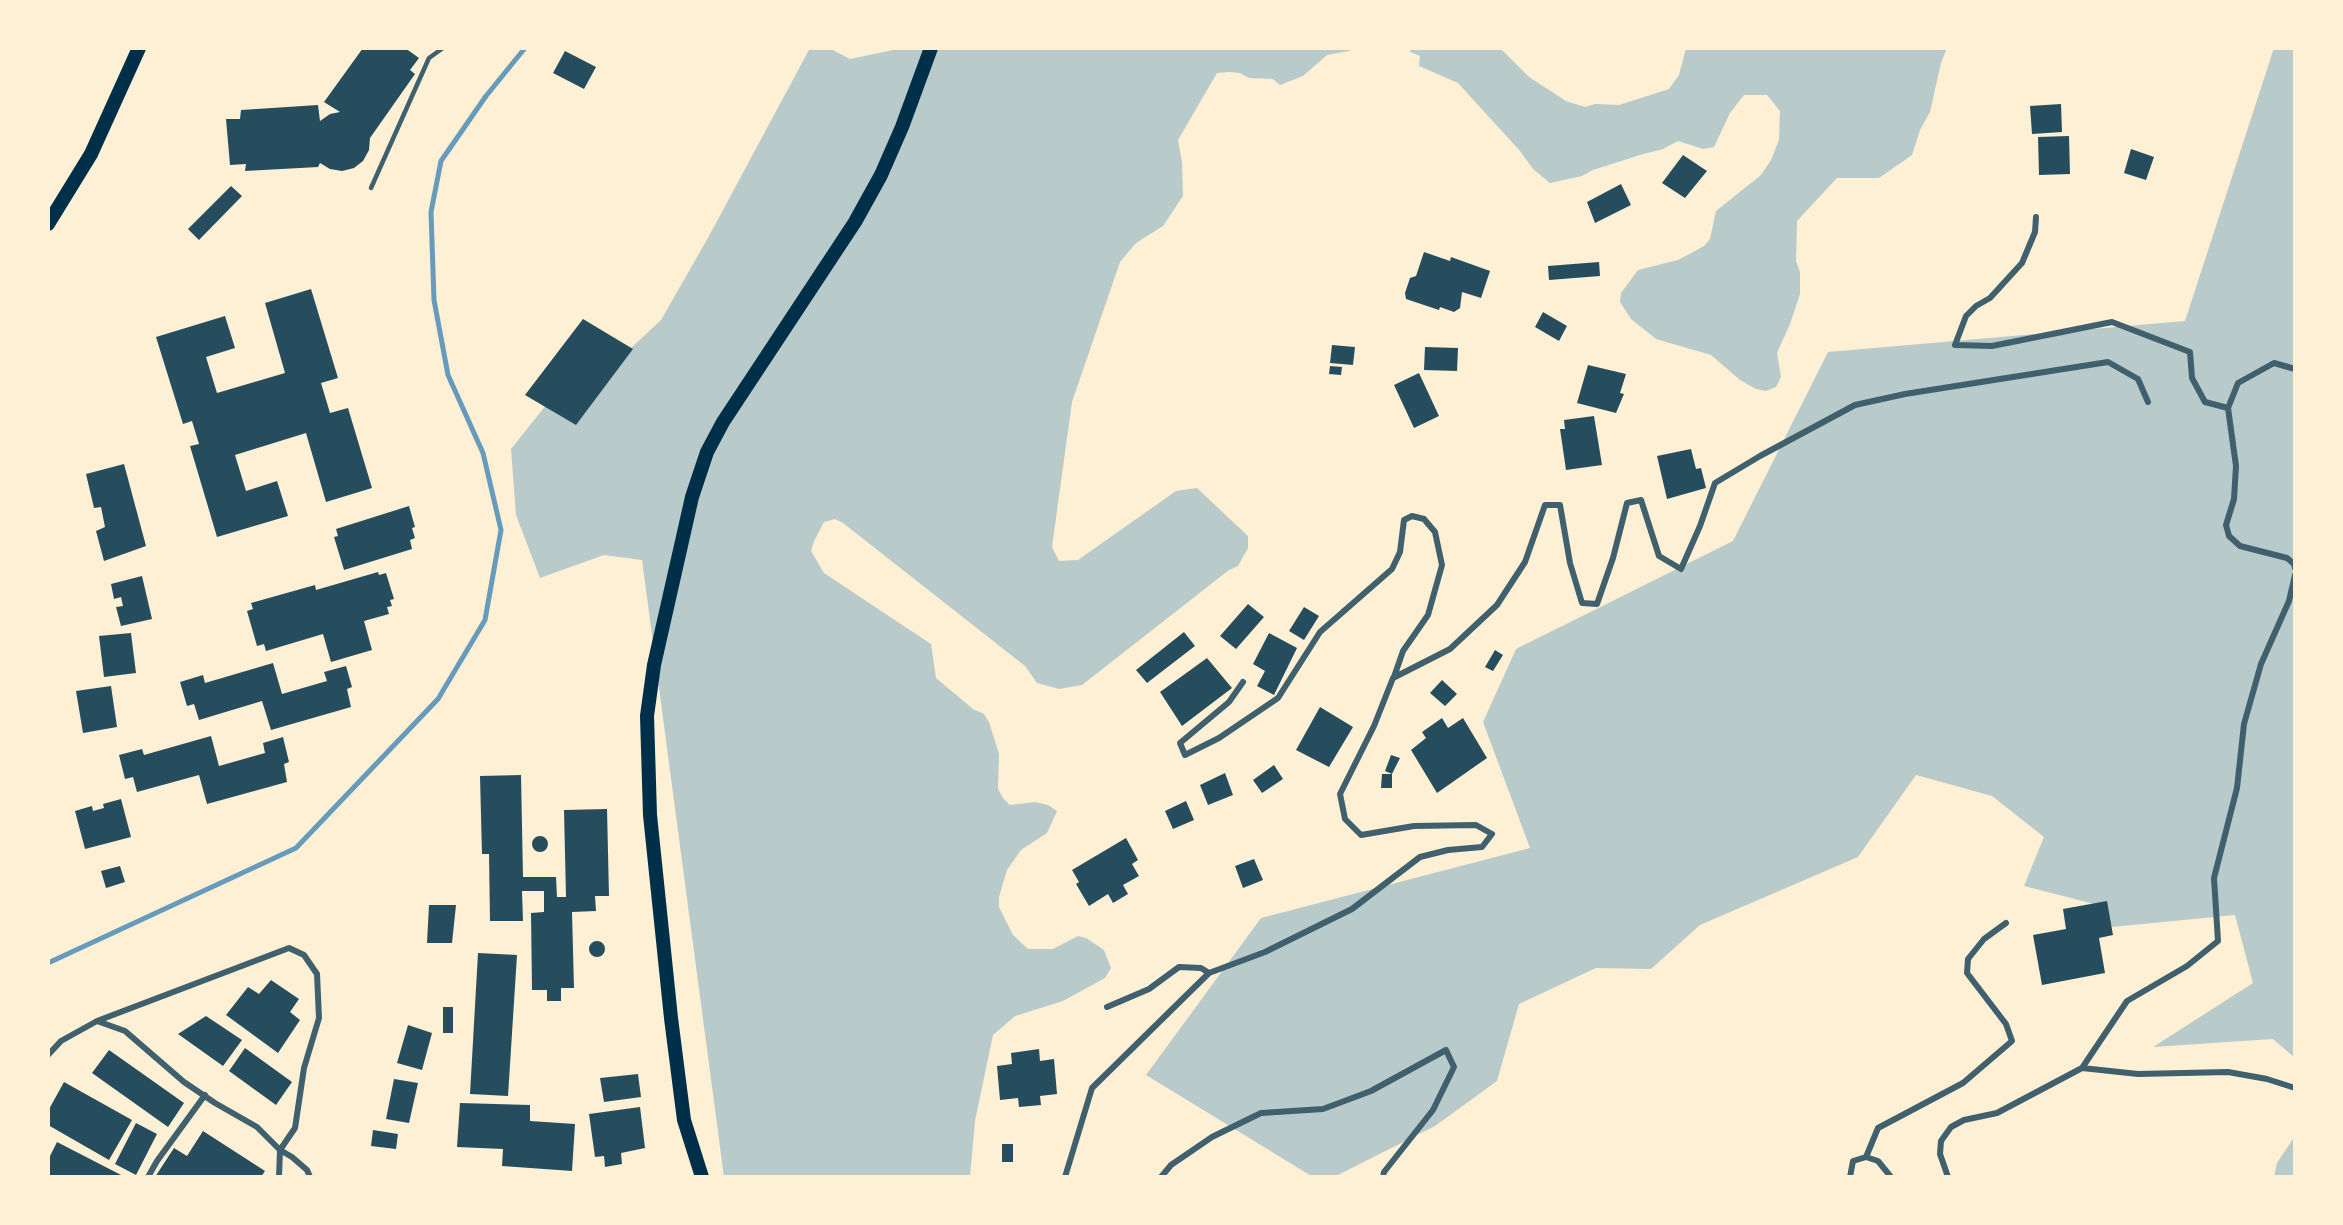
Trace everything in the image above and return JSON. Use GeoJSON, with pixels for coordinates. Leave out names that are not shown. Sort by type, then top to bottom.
{"type":"FeatureCollection","features":[{"type":"Feature","properties":{"kind":"main road"},"geometry":{"type":"LineString","coordinates":[[48,224],[91,154],[139,48]]}},
{"type":"Feature","properties":{"kind":"main road"},"geometry":{"type":"LineString","coordinates":[[698,1173],[684,1120],[650,815],[646,716],[654,665],[692,496],[707,452],[723,422],[855,222],[902,128],[931,48]]}},
{"type":"Feature","properties":{"kind":"street"},"geometry":{"type":"LineString","coordinates":[[2036,217],[2035,232],[2022,263],[1990,298],[1976,306],[1966,316],[1955,345],[1992,346],[2112,322],[2190,352],[2192,378],[2205,402],[2228,408]]}},
{"type":"Feature","properties":{"kind":"street"},"geometry":{"type":"LineString","coordinates":[[1393,678],[1450,649],[1497,605],[1525,562],[1545,505],[1560,505],[1570,563],[1582,603],[1597,604],[1613,558],[1627,503],[1641,500],[1659,556],[1681,569],[1700,526],[1715,483],[1855,405],[1905,394],[2108,362],[2138,379],[2148,402]]}},
{"type":"Feature","properties":{"kind":"street"},"geometry":{"type":"LineString","coordinates":[[2295,369],[2274,363],[2238,383],[2228,408],[2236,466],[2234,499],[2226,525],[2229,536],[2240,546],[2287,558],[2295,568]]}},
{"type":"Feature","properties":{"kind":"street"},"geometry":{"type":"LineString","coordinates":[[1065,1177],[1092,1088],[1209,973],[1265,952],[1352,909],[1420,856],[1448,850],[1482,847],[1492,834],[1476,825],[1414,826],[1361,835],[1345,819],[1340,794],[1374,726],[1403,651],[1428,615],[1442,565],[1435,532],[1424,519],[1412,516],[1404,520],[1400,552],[1392,569],[1320,632],[1278,698],[1219,738],[1185,755],[1180,743],[1229,702],[1243,682]]}},
{"type":"Feature","properties":{"kind":"street"},"geometry":{"type":"LineString","coordinates":[[1948,1177],[1940,1154],[1941,1141],[1951,1127],[1964,1120],[1996,1113],[2082,1068],[2127,1001],[2187,966],[2218,941],[2214,878],[2237,788],[2244,724],[2261,664],[2289,601],[2295,575]]}},
{"type":"Feature","properties":{"kind":"street"},"geometry":{"type":"LineString","coordinates":[[1866,1157],[1878,1128],[1963,1083],[2012,1041],[2006,1024],[1967,973],[1968,959],[1984,939],[2006,923]]}},
{"type":"Feature","properties":{"kind":"street"},"geometry":{"type":"LineString","coordinates":[[48,1055],[61,1041],[97,1021],[289,948],[303,955],[317,974],[319,1018],[304,1068],[295,1128],[280,1150],[279,1177]]}},
{"type":"Feature","properties":{"kind":"street"},"geometry":{"type":"LineString","coordinates":[[1107,1007],[1149,989],[1179,967],[1201,968],[1209,973]]}},
{"type":"Feature","properties":{"kind":"street"},"geometry":{"type":"LineString","coordinates":[[97,1021],[125,1031],[184,1082],[257,1127],[280,1150],[306,1170],[310,1177]]}},
{"type":"Feature","properties":{"kind":"street"},"geometry":{"type":"LineString","coordinates":[[1161,1177],[1171,1165],[1212,1137],[1261,1113],[1323,1109],[1371,1091],[1446,1050],[1454,1067],[1432,1110],[1384,1172],[1383,1177]]}},
{"type":"Feature","properties":{"kind":"street"},"geometry":{"type":"LineString","coordinates":[[2082,1068],[2138,1074],[2228,1072],[2266,1079],[2295,1088]]}},
{"type":"Feature","properties":{"kind":"street"},"geometry":{"type":"LineString","coordinates":[[148,1177],[205,1095]]}},
{"type":"Feature","properties":{"kind":"street"},"geometry":{"type":"LineString","coordinates":[[1850,1177],[1853,1161],[1866,1157],[1878,1161],[1891,1177]]}},
{"type":"Feature","properties":{"kind":"lane"},"geometry":{"type":"LineString","coordinates":[[371,188],[429,57],[443,48]]}},
{"type":"Feature","properties":{"kind":"shaded area"},"geometry":{"type":"Polygon","coordinates":[[[810,48],[829,48],[850,59],[903,48],[1353,48],[1349,51],[1327,55],[1303,76],[1280,85],[1273,79],[1249,78],[1240,73],[1217,73],[1178,140],[1182,162],[1183,196],[1163,226],[1136,243],[1120,262],[1072,402],[1052,547],[1059,561],[1078,560],[1176,491],[1197,488],[1248,536],[1248,548],[1238,566],[1229,570],[1082,685],[1059,689],[1037,683],[1025,666],[843,523],[835,519],[824,522],[814,541],[811,551],[824,573],[931,644],[936,678],[973,709],[984,714],[989,722],[999,754],[998,789],[1003,798],[1010,805],[1035,802],[1048,805],[1057,811],[1047,833],[1021,850],[1007,870],[999,897],[999,907],[1013,935],[1028,949],[1053,949],[1078,936],[1086,938],[1104,950],[1111,968],[1105,978],[1063,1001],[1015,1016],[993,1035],[975,1121],[970,1177],[724,1177],[642,560],[604,555],[540,578],[516,515],[511,449],[578,365],[616,362],[661,320],[810,48]]]}},
{"type":"Feature","properties":{"kind":"shaded area"},"geometry":{"type":"Polygon","coordinates":[[[1411,48],[1500,48],[1529,77],[1566,101],[1585,107],[1595,104],[1619,105],[1669,89],[1679,75],[1686,48],[1947,48],[1941,63],[1930,112],[1920,130],[1912,155],[1879,178],[1837,178],[1797,221],[1796,261],[1800,272],[1800,294],[1777,353],[1781,377],[1776,387],[1766,391],[1756,389],[1740,380],[1711,355],[1656,339],[1631,319],[1620,302],[1621,293],[1638,270],[1678,260],[1704,246],[1710,239],[1716,211],[1761,175],[1771,160],[1779,140],[1780,111],[1767,95],[1744,95],[1730,113],[1714,147],[1703,149],[1678,141],[1663,149],[1593,170],[1582,176],[1550,183],[1533,169],[1520,151],[1458,83],[1419,66],[1420,56],[1410,52],[1411,48]]]}},
{"type":"Feature","properties":{"kind":"shaded area"},"geometry":{"type":"Polygon","coordinates":[[[2274,48],[2295,48],[2295,1058],[2273,1039],[2153,1047],[2253,983],[2235,915],[2091,929],[2102,906],[2024,886],[2044,837],[1992,796],[1916,775],[1858,857],[1700,925],[1651,969],[1596,968],[1519,1004],[1497,1081],[1435,1126],[1334,1177],[1313,1177],[1146,1075],[1261,918],[1530,848],[1483,722],[1516,649],[1733,541],[1828,352],[2185,321],[2274,48]]]}},
{"type":"Feature","properties":{"kind":"shaded area"},"geometry":{"type":"Polygon","coordinates":[[[2295,1136],[2295,1177],[2274,1177],[2277,1163],[2295,1136]]]}},
{"type":"Feature","properties":{"kind":"building"},"geometry":{"type":"Polygon","coordinates":[[[363,48],[405,48],[419,58],[410,70],[415,74],[370,138],[369,150],[363,161],[354,168],[342,171],[330,169],[320,163],[318,167],[245,171],[246,164],[230,165],[226,119],[240,119],[241,110],[318,105],[320,121],[330,114],[340,112],[324,102],[363,48]]]}},
{"type":"Feature","properties":{"kind":"building"},"geometry":{"type":"Polygon","coordinates":[[[565,51],[596,67],[584,89],[553,73],[565,51]]]}},
{"type":"Feature","properties":{"kind":"building"},"geometry":{"type":"Polygon","coordinates":[[[2061,104],[2062,132],[2032,134],[2030,106],[2061,104]]]}},
{"type":"Feature","properties":{"kind":"building"},"geometry":{"type":"Polygon","coordinates":[[[2069,136],[2070,174],[2039,175],[2038,137],[2069,136]]]}},
{"type":"Feature","properties":{"kind":"building"},"geometry":{"type":"Polygon","coordinates":[[[2131,149],[2154,157],[2146,180],[2124,173],[2131,149]]]}},
{"type":"Feature","properties":{"kind":"building"},"geometry":{"type":"Polygon","coordinates":[[[1683,155],[1707,171],[1685,198],[1662,183],[1683,155]]]}},
{"type":"Feature","properties":{"kind":"building"},"geometry":{"type":"Polygon","coordinates":[[[1621,184],[1631,205],[1595,223],[1587,202],[1621,184]]]}},
{"type":"Feature","properties":{"kind":"building"},"geometry":{"type":"Polygon","coordinates":[[[231,186],[242,196],[199,240],[188,229],[231,186]]]}},
{"type":"Feature","properties":{"kind":"building"},"geometry":{"type":"Polygon","coordinates":[[[1424,252],[1450,261],[1451,257],[1490,271],[1481,298],[1462,292],[1460,308],[1454,312],[1440,307],[1439,310],[1406,299],[1405,293],[1410,278],[1416,276],[1424,252]]]}},
{"type":"Feature","properties":{"kind":"building"},"geometry":{"type":"Polygon","coordinates":[[[1599,262],[1600,276],[1549,280],[1548,266],[1599,262]]]}},
{"type":"Feature","properties":{"kind":"building"},"geometry":{"type":"Polygon","coordinates":[[[311,289],[338,378],[321,383],[330,413],[348,408],[372,488],[326,502],[306,433],[235,455],[246,491],[277,481],[288,516],[217,537],[190,446],[199,444],[192,421],[183,424],[156,337],[225,316],[235,348],[206,357],[217,393],[285,373],[265,303],[311,289]]]}},
{"type":"Feature","properties":{"kind":"building"},"geometry":{"type":"Polygon","coordinates":[[[1543,312],[1567,326],[1559,341],[1535,327],[1543,312]]]}},
{"type":"Feature","properties":{"kind":"building"},"geometry":{"type":"Polygon","coordinates":[[[583,319],[633,349],[576,425],[525,395],[583,319]]]}},
{"type":"Feature","properties":{"kind":"building"},"geometry":{"type":"Polygon","coordinates":[[[1332,345],[1355,347],[1353,365],[1330,363],[1332,345]]]}},
{"type":"Feature","properties":{"kind":"building"},"geometry":{"type":"Polygon","coordinates":[[[1425,347],[1458,348],[1457,371],[1424,370],[1425,347]]]}},
{"type":"Feature","properties":{"kind":"building"},"geometry":{"type":"Polygon","coordinates":[[[1588,365],[1626,374],[1620,393],[1624,394],[1616,413],[1577,403],[1588,365]]]}},
{"type":"Feature","properties":{"kind":"building"},"geometry":{"type":"Polygon","coordinates":[[[1330,366],[1342,367],[1341,375],[1329,374],[1330,366]]]}},
{"type":"Feature","properties":{"kind":"building"},"geometry":{"type":"Polygon","coordinates":[[[1419,373],[1439,416],[1414,428],[1394,385],[1419,373]]]}},
{"type":"Feature","properties":{"kind":"building"},"geometry":{"type":"Polygon","coordinates":[[[1594,416],[1602,465],[1566,470],[1560,429],[1565,429],[1564,420],[1594,416]]]}},
{"type":"Feature","properties":{"kind":"building"},"geometry":{"type":"Polygon","coordinates":[[[1691,449],[1696,469],[1701,468],[1706,488],[1667,499],[1657,456],[1691,449]]]}},
{"type":"Feature","properties":{"kind":"building"},"geometry":{"type":"Polygon","coordinates":[[[124,464],[146,546],[104,561],[96,531],[105,527],[101,507],[94,508],[86,474],[124,464]]]}},
{"type":"Feature","properties":{"kind":"building"},"geometry":{"type":"Polygon","coordinates":[[[409,506],[415,527],[412,528],[415,538],[410,540],[412,549],[344,570],[334,537],[338,536],[336,529],[409,506]]]}},
{"type":"Feature","properties":{"kind":"building"},"geometry":{"type":"Polygon","coordinates":[[[378,572],[379,575],[386,573],[394,599],[390,600],[392,606],[387,607],[389,614],[364,621],[372,650],[331,662],[323,634],[266,651],[264,644],[257,646],[247,611],[253,609],[251,603],[315,585],[316,590],[378,572]]]}},
{"type":"Feature","properties":{"kind":"building"},"geometry":{"type":"Polygon","coordinates":[[[142,576],[152,619],[121,626],[116,607],[123,606],[121,597],[114,599],[111,584],[142,576]]]}},
{"type":"Feature","properties":{"kind":"building"},"geometry":{"type":"Polygon","coordinates":[[[1248,604],[1264,617],[1236,649],[1220,636],[1248,604]]]}},
{"type":"Feature","properties":{"kind":"building"},"geometry":{"type":"Polygon","coordinates":[[[1304,607],[1319,616],[1304,640],[1289,631],[1304,607]]]}},
{"type":"Feature","properties":{"kind":"building"},"geometry":{"type":"Polygon","coordinates":[[[1184,632],[1195,646],[1147,683],[1136,670],[1184,632]]]}},
{"type":"Feature","properties":{"kind":"building"},"geometry":{"type":"Polygon","coordinates":[[[131,633],[136,673],[104,677],[99,636],[131,633]]]}},
{"type":"Feature","properties":{"kind":"building"},"geometry":{"type":"Polygon","coordinates":[[[1269,633],[1297,648],[1274,695],[1257,686],[1265,671],[1253,664],[1269,633]]]}},
{"type":"Feature","properties":{"kind":"building"},"geometry":{"type":"Polygon","coordinates":[[[1495,650],[1503,655],[1493,671],[1485,667],[1495,650]]]}},
{"type":"Feature","properties":{"kind":"building"},"geometry":{"type":"Polygon","coordinates":[[[1207,658],[1232,688],[1182,726],[1160,692],[1207,658]]]}},
{"type":"Feature","properties":{"kind":"building"},"geometry":{"type":"Polygon","coordinates":[[[273,663],[282,694],[327,681],[324,672],[346,666],[352,687],[347,689],[351,707],[271,730],[262,701],[199,720],[194,704],[187,706],[180,682],[203,675],[205,683],[273,663]]]}},
{"type":"Feature","properties":{"kind":"building"},"geometry":{"type":"Polygon","coordinates":[[[1442,680],[1457,694],[1445,706],[1430,693],[1442,680]]]}},
{"type":"Feature","properties":{"kind":"building"},"geometry":{"type":"Polygon","coordinates":[[[111,686],[117,727],[83,733],[76,691],[111,686]]]}},
{"type":"Feature","properties":{"kind":"building"},"geometry":{"type":"Polygon","coordinates":[[[1320,707],[1353,727],[1329,767],[1296,750],[1320,707]]]}},
{"type":"Feature","properties":{"kind":"building"},"geometry":{"type":"Polygon","coordinates":[[[1442,718],[1448,728],[1463,718],[1487,758],[1437,793],[1411,750],[1426,738],[1422,732],[1442,718]]]}},
{"type":"Feature","properties":{"kind":"building"},"geometry":{"type":"Polygon","coordinates":[[[211,736],[219,766],[265,753],[263,743],[283,737],[289,762],[284,764],[287,782],[207,804],[199,775],[137,792],[133,777],[125,779],[119,755],[142,749],[144,755],[211,736]]]}},
{"type":"Feature","properties":{"kind":"building"},"geometry":{"type":"Polygon","coordinates":[[[1391,755],[1400,758],[1392,774],[1385,771],[1391,755]]]}},
{"type":"Feature","properties":{"kind":"building"},"geometry":{"type":"Polygon","coordinates":[[[1274,765],[1283,779],[1262,793],[1253,780],[1274,765]]]}},
{"type":"Feature","properties":{"kind":"building"},"geometry":{"type":"Polygon","coordinates":[[[1225,773],[1233,795],[1208,805],[1200,785],[1225,773]]]}},
{"type":"Feature","properties":{"kind":"building"},"geometry":{"type":"Polygon","coordinates":[[[1382,774],[1392,774],[1392,788],[1381,788],[1382,774]]]}},
{"type":"Feature","properties":{"kind":"building"},"geometry":{"type":"Polygon","coordinates":[[[521,775],[523,877],[556,877],[557,897],[566,897],[564,810],[607,809],[609,896],[595,896],[596,911],[572,912],[574,988],[561,988],[561,1001],[547,1001],[547,990],[532,990],[531,913],[544,912],[544,891],[522,891],[523,921],[490,921],[489,854],[482,854],[480,776],[521,775]]]}},
{"type":"Feature","properties":{"kind":"building"},"geometry":{"type":"Polygon","coordinates":[[[121,799],[131,837],[85,849],[75,811],[92,806],[93,811],[104,808],[103,804],[121,799]]]}},
{"type":"Feature","properties":{"kind":"building"},"geometry":{"type":"Polygon","coordinates":[[[1186,801],[1194,820],[1173,829],[1165,811],[1186,801]]]}},
{"type":"Feature","properties":{"kind":"building"},"geometry":{"type":"Polygon","coordinates":[[[540,836],[546,838],[548,844],[546,850],[540,852],[534,850],[532,844],[534,838],[540,836]]]}},
{"type":"Feature","properties":{"kind":"building"},"geometry":{"type":"Polygon","coordinates":[[[1126,838],[1138,860],[1132,864],[1139,876],[1123,885],[1128,894],[1113,903],[1108,894],[1089,906],[1076,884],[1079,882],[1072,870],[1126,838]]]}},
{"type":"Feature","properties":{"kind":"building"},"geometry":{"type":"Polygon","coordinates":[[[1254,859],[1263,880],[1243,888],[1235,866],[1254,859]]]}},
{"type":"Feature","properties":{"kind":"building"},"geometry":{"type":"Polygon","coordinates":[[[120,866],[125,882],[106,888],[101,871],[120,866]]]}},
{"type":"Feature","properties":{"kind":"building"},"geometry":{"type":"Polygon","coordinates":[[[2107,901],[2113,935],[2099,938],[2105,973],[2042,985],[2033,935],[2066,929],[2063,909],[2107,901]]]}},
{"type":"Feature","properties":{"kind":"building"},"geometry":{"type":"Polygon","coordinates":[[[429,905],[456,905],[452,943],[427,943],[429,905]]]}},
{"type":"Feature","properties":{"kind":"building"},"geometry":{"type":"Polygon","coordinates":[[[597,941],[605,949],[597,957],[589,949],[597,941]]]}},
{"type":"Feature","properties":{"kind":"building"},"geometry":{"type":"Polygon","coordinates":[[[478,953],[517,955],[508,1096],[470,1094],[478,953]]]}},
{"type":"Feature","properties":{"kind":"building"},"geometry":{"type":"Polygon","coordinates":[[[271,980],[299,999],[290,1012],[300,1020],[278,1053],[226,1015],[248,987],[259,994],[271,980]]]}},
{"type":"Feature","properties":{"kind":"building"},"geometry":{"type":"Polygon","coordinates":[[[443,1007],[453,1007],[453,1033],[443,1033],[443,1007]]]}},
{"type":"Feature","properties":{"kind":"building"},"geometry":{"type":"Polygon","coordinates":[[[206,1016],[242,1040],[223,1066],[178,1034],[206,1016]]]}},
{"type":"Feature","properties":{"kind":"building"},"geometry":{"type":"Polygon","coordinates":[[[408,1025],[432,1033],[422,1070],[397,1063],[408,1025]]]}},
{"type":"Feature","properties":{"kind":"building"},"geometry":{"type":"Polygon","coordinates":[[[245,1048],[292,1082],[276,1105],[229,1071],[245,1048]]]}},
{"type":"Feature","properties":{"kind":"building"},"geometry":{"type":"Polygon","coordinates":[[[1039,1049],[1040,1061],[1054,1059],[1057,1094],[1040,1096],[1041,1105],[1019,1107],[1018,1098],[1000,1100],[997,1066],[1012,1064],[1011,1053],[1039,1049]]]}},
{"type":"Feature","properties":{"kind":"building"},"geometry":{"type":"Polygon","coordinates":[[[109,1050],[184,1103],[168,1127],[92,1073],[109,1050]]]}},
{"type":"Feature","properties":{"kind":"building"},"geometry":{"type":"Polygon","coordinates":[[[638,1074],[641,1097],[604,1102],[600,1078],[638,1074]]]}},
{"type":"Feature","properties":{"kind":"building"},"geometry":{"type":"Polygon","coordinates":[[[394,1079],[418,1083],[409,1123],[386,1119],[394,1079]]]}},
{"type":"Feature","properties":{"kind":"building"},"geometry":{"type":"Polygon","coordinates":[[[64,1082],[132,1120],[109,1160],[48,1125],[48,1111],[64,1082]]]}},
{"type":"Feature","properties":{"kind":"building"},"geometry":{"type":"Polygon","coordinates":[[[460,1103],[530,1105],[530,1121],[575,1124],[572,1171],[502,1166],[503,1149],[457,1147],[460,1103]]]}},
{"type":"Feature","properties":{"kind":"building"},"geometry":{"type":"Polygon","coordinates":[[[640,1107],[645,1148],[621,1153],[622,1164],[605,1167],[604,1156],[595,1157],[589,1114],[640,1107]]]}},
{"type":"Feature","properties":{"kind":"building"},"geometry":{"type":"Polygon","coordinates":[[[136,1123],[157,1134],[136,1175],[115,1164],[136,1123]]]}},
{"type":"Feature","properties":{"kind":"building"},"geometry":{"type":"Polygon","coordinates":[[[373,1130],[398,1134],[396,1149],[371,1146],[373,1130]]]}},
{"type":"Feature","properties":{"kind":"building"},"geometry":{"type":"Polygon","coordinates":[[[203,1131],[265,1171],[261,1177],[155,1177],[174,1148],[187,1156],[203,1131]]]}},
{"type":"Feature","properties":{"kind":"building"},"geometry":{"type":"Polygon","coordinates":[[[57,1142],[125,1177],[48,1177],[48,1160],[57,1142]]]}},
{"type":"Feature","properties":{"kind":"building"},"geometry":{"type":"Polygon","coordinates":[[[1002,1144],[1013,1144],[1013,1162],[1002,1162],[1002,1144]]]}},
{"type":"Feature","properties":{"kind":"waterway"},"geometry":{"type":"LineString","coordinates":[[48,963],[296,848],[438,699],[485,620],[501,530],[483,453],[448,375],[434,300],[431,212],[441,161],[486,96],[525,48]]}}]}
